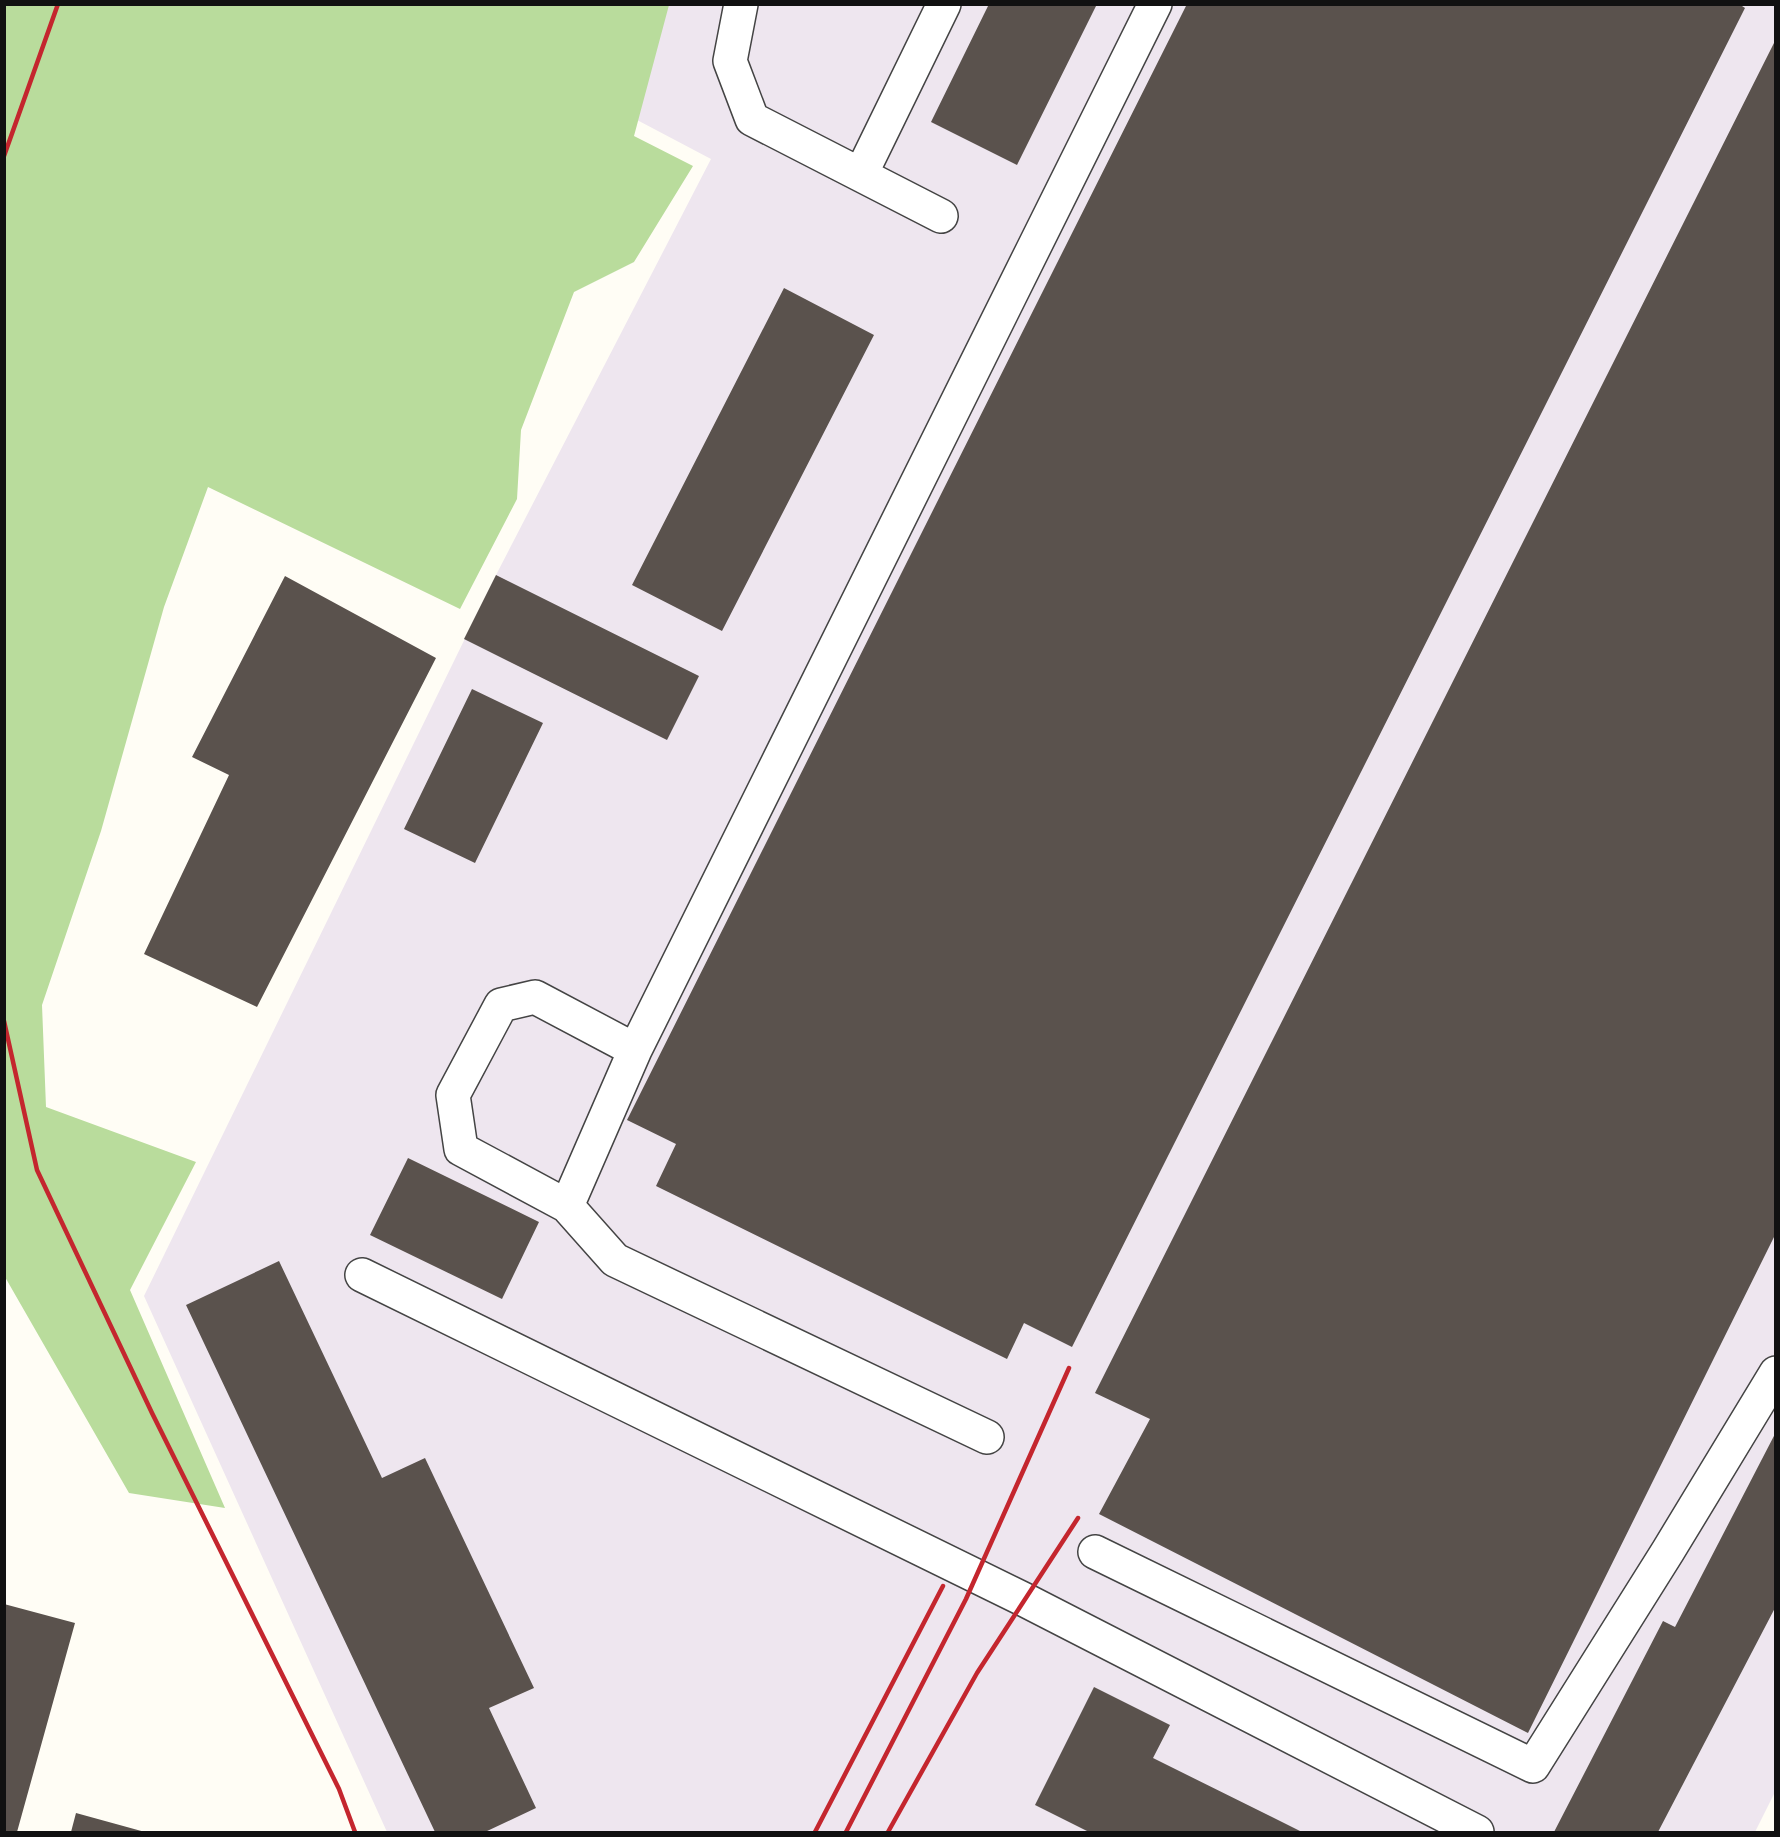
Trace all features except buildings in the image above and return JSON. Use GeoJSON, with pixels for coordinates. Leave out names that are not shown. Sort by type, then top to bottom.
{"type":"FeatureCollection","features":[{"type":"Feature","properties":{"kind":"lane"},"geometry":{"type":"LineString","coordinates":[[741,4],[730,61],[752,119],[942,216]]}},
{"type":"Feature","properties":{"kind":"lane"},"geometry":{"type":"LineString","coordinates":[[861,174],[944,4]]}},
{"type":"Feature","properties":{"kind":"lane"},"geometry":{"type":"LineString","coordinates":[[567,1206],[635,1050],[1155,4]]}},
{"type":"Feature","properties":{"kind":"lane"},"geometry":{"type":"LineString","coordinates":[[635,1050],[535,997],[501,1005],[453,1095],[461,1149],[567,1206],[615,1260],[987,1437]]}},
{"type":"Feature","properties":{"kind":"lane"},"geometry":{"type":"LineString","coordinates":[[362,1275],[1025,1600],[1477,1833]]}},
{"type":"Feature","properties":{"kind":"lane"},"geometry":{"type":"LineString","coordinates":[[1095,1552],[1533,1766],[1776,1373]]}},
{"type":"Feature","properties":{"kind":"shaded area"},"geometry":{"type":"Polygon","coordinates":[[[615,5],[1775,5],[1776,1790],[1755,1832],[387,1832],[144,1296],[496,575],[711,159],[584,92],[615,5]]]}},
{"type":"Feature","properties":{"kind":"green space"},"geometry":{"type":"Polygon","coordinates":[[[4,5],[669,5],[634,136],[693,166],[634,262],[574,292],[521,430],[517,499],[460,609],[208,487],[164,607],[101,831],[42,1005],[46,1107],[196,1162],[130,1290],[225,1508],[129,1493],[5,1277],[4,5]]]}},
{"type":"Feature","properties":{"kind":"railway"},"geometry":{"type":"LineString","coordinates":[[4,156],[58,4]]}},
{"type":"Feature","properties":{"kind":"railway"},"geometry":{"type":"LineString","coordinates":[[4,1021],[37,1170],[152,1413],[339,1789],[355,1832]]}},
{"type":"Feature","properties":{"kind":"railway"},"geometry":{"type":"LineString","coordinates":[[846,1832],[966,1599],[1069,1368]]}},
{"type":"Feature","properties":{"kind":"railway"},"geometry":{"type":"LineString","coordinates":[[888,1832],[977,1673],[1078,1518]]}},
{"type":"Feature","properties":{"kind":"railway"},"geometry":{"type":"LineString","coordinates":[[815,1832],[943,1586]]}}]}
